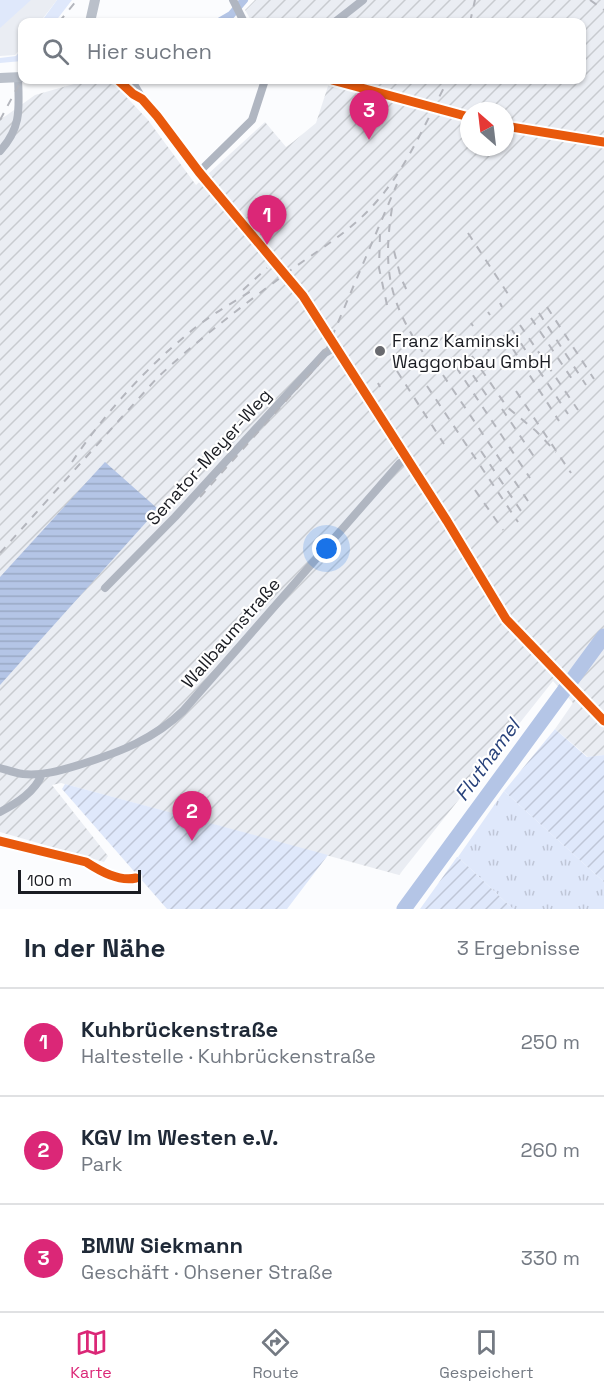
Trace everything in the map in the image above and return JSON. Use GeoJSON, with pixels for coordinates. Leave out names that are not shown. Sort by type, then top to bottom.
{"type":"FeatureCollection","features":[{"type":"Feature","properties":{"kind":"main road"},"geometry":{"type":"LineString","coordinates":[[0,78],[18,77]]}},
{"type":"Feature","properties":{"kind":"main road"},"geometry":{"type":"LineString","coordinates":[[347,84],[460,115]]}},
{"type":"Feature","properties":{"kind":"main road"},"geometry":{"type":"LineString","coordinates":[[514,127],[604,142]]}},
{"type":"Feature","properties":{"kind":"street"},"geometry":{"type":"LineString","coordinates":[[233,0],[242,18]]}},
{"type":"Feature","properties":{"kind":"street"},"geometry":{"type":"LineString","coordinates":[[340,18],[363,0]]}},
{"type":"Feature","properties":{"kind":"street"},"geometry":{"type":"LineString","coordinates":[[0,151],[12,138],[18,117],[20,84]]}},
{"type":"Feature","properties":{"kind":"street"},"geometry":{"type":"LineString","coordinates":[[122,84],[142,99]]}},
{"type":"Feature","properties":{"kind":"street"},"geometry":{"type":"LineString","coordinates":[[133,84],[142,99],[172,134],[199,172],[297,288],[506,619],[604,721]]}},
{"type":"Feature","properties":{"kind":"street"},"geometry":{"type":"LineString","coordinates":[[199,172],[252,120],[265,84]]}},
{"type":"Feature","properties":{"kind":"street","name":"Senator-Meyer-Weg"},"geometry":{"type":"LineString","coordinates":[[105,588],[175,517],[325,353],[335,347]]}},
{"type":"Feature","properties":{"kind":"street","name":"Wallbaumstraße"},"geometry":{"type":"LineString","coordinates":[[0,768],[21,774],[51,773],[114,754],[138,744],[172,722],[400,463],[406,459]]}},
{"type":"Feature","properties":{"kind":"street"},"geometry":{"type":"LineString","coordinates":[[0,812],[14,805],[38,784],[42,774]]}},
{"type":"Feature","properties":{"kind":"shaded area"},"geometry":{"type":"Polygon","coordinates":[[[0,0],[57,0],[43,18],[18,18],[18,52],[15,55],[0,56],[0,0]]]}},
{"type":"Feature","properties":{"kind":"shaded area"},"geometry":{"type":"Polygon","coordinates":[[[255,0],[604,0],[604,755],[588,757],[555,729],[573,703],[553,681],[399,875],[61,783],[52,785],[108,856],[104,862],[0,832],[0,120],[35,95],[74,84],[113,84],[148,120],[196,185],[265,122],[286,147],[293,142],[316,123],[329,84],[586,84],[586,18],[250,18],[245,10],[255,0]]]}},
{"type":"Feature","properties":{"kind":"green space"},"geometry":{"type":"Polygon","coordinates":[[[0,0],[31,0],[0,28],[0,0]]]}},
{"type":"Feature","properties":{"kind":"green space"},"geometry":{"type":"Polygon","coordinates":[[[57,0],[72,0],[58,18],[44,18],[57,0]]]}},
{"type":"Feature","properties":{"kind":"green space"},"geometry":{"type":"Polygon","coordinates":[[[18,53],[18,61],[0,63],[0,58],[16,56],[18,53]]]}},
{"type":"Feature","properties":{"kind":"green space"},"geometry":{"type":"Polygon","coordinates":[[[555,729],[587,757],[604,755],[604,882],[504,791],[555,729]]]}},
{"type":"Feature","properties":{"kind":"green space"},"geometry":{"type":"Polygon","coordinates":[[[65,784],[328,855],[287,909],[167,909],[62,789],[65,784]]]}},
{"type":"Feature","properties":{"kind":"green space"},"geometry":{"type":"Polygon","coordinates":[[[504,791],[604,882],[604,909],[513,909],[458,857],[504,791]]]}},
{"type":"Feature","properties":{"kind":"green space"},"geometry":{"type":"Polygon","coordinates":[[[458,857],[513,909],[420,909],[458,857]]]}},
{"type":"Feature","properties":{"kind":"water"},"geometry":{"type":"Polygon","coordinates":[[[105,462],[158,509],[0,685],[0,577],[105,462]]]}},
{"type":"Feature","properties":{"kind":"waterway"},"geometry":{"type":"LineString","coordinates":[[226,18],[244,0]]}},
{"type":"Feature","properties":{"kind":"waterway","name":"Fluthamel"},"geometry":{"type":"LineString","coordinates":[[404,909],[604,636]]}},
{"type":"Feature","properties":{"kind":"railway"},"geometry":{"type":"LineString","coordinates":[[62,18],[77,0]]}},
{"type":"Feature","properties":{"kind":"railway"},"geometry":{"type":"LineString","coordinates":[[471,18],[475,0]]}},
{"type":"Feature","properties":{"kind":"railway"},"geometry":{"type":"LineString","coordinates":[[590,0],[604,10]]}},
{"type":"Feature","properties":{"kind":"railway"},"geometry":{"type":"LineString","coordinates":[[0,120],[19,84]]}},
{"type":"Feature","properties":{"kind":"railway"},"geometry":{"type":"LineString","coordinates":[[0,553],[157,378],[219,325],[345,232],[367,212],[398,173],[446,84]]}},
{"type":"Feature","properties":{"kind":"railway"},"geometry":{"type":"LineString","coordinates":[[200,497],[318,365],[397,184]]}},
{"type":"Feature","properties":{"kind":"railway"},"geometry":{"type":"LineString","coordinates":[[392,208],[388,251],[392,287],[404,320],[426,357]]}},
{"type":"Feature","properties":{"kind":"railway"},"geometry":{"type":"LineString","coordinates":[[468,233],[512,300]]}},
{"type":"Feature","properties":{"kind":"railway"},"geometry":{"type":"LineString","coordinates":[[380,234],[379,268],[387,305]]}},
{"type":"Feature","properties":{"kind":"railway"},"geometry":{"type":"LineString","coordinates":[[394,251],[401,278],[409,295]]}},
{"type":"Feature","properties":{"kind":"railway"},"geometry":{"type":"LineString","coordinates":[[243,290],[267,268]]}},
{"type":"Feature","properties":{"kind":"railway"},"geometry":{"type":"LineString","coordinates":[[72,462],[126,392],[158,361],[214,314],[256,288]]}},
{"type":"Feature","properties":{"kind":"railway"},"geometry":{"type":"LineString","coordinates":[[500,303],[502,307]]}},
{"type":"Feature","properties":{"kind":"railway"},"geometry":{"type":"LineString","coordinates":[[547,307],[594,379]]}},
{"type":"Feature","properties":{"kind":"railway"},"geometry":{"type":"LineString","coordinates":[[539,313],[586,385]]}},
{"type":"Feature","properties":{"kind":"railway"},"geometry":{"type":"LineString","coordinates":[[531,318],[572,379]]}},
{"type":"Feature","properties":{"kind":"railway"},"geometry":{"type":"LineString","coordinates":[[520,325],[578,410]]}},
{"type":"Feature","properties":{"kind":"railway"},"geometry":{"type":"LineString","coordinates":[[512,330],[568,414]]}},
{"type":"Feature","properties":{"kind":"railway"},"geometry":{"type":"LineString","coordinates":[[504,335],[559,421]]}},
{"type":"Feature","properties":{"kind":"railway"},"geometry":{"type":"LineString","coordinates":[[487,347],[489,351]]}},
{"type":"Feature","properties":{"kind":"railway"},"geometry":{"type":"LineString","coordinates":[[472,356],[507,407],[536,431],[556,452]]}},
{"type":"Feature","properties":{"kind":"railway"},"geometry":{"type":"LineString","coordinates":[[464,362],[489,399]]}},
{"type":"Feature","properties":{"kind":"railway"},"geometry":{"type":"LineString","coordinates":[[456,367],[530,478]]}},
{"type":"Feature","properties":{"kind":"railway"},"geometry":{"type":"LineString","coordinates":[[397,371],[444,444]]}},
{"type":"Feature","properties":{"kind":"railway"},"geometry":{"type":"LineString","coordinates":[[443,375],[528,501]]}},
{"type":"Feature","properties":{"kind":"railway"},"geometry":{"type":"LineString","coordinates":[[378,383],[380,387]]}},
{"type":"Feature","properties":{"kind":"railway"},"geometry":{"type":"LineString","coordinates":[[427,386],[518,522]]}},
{"type":"Feature","properties":{"kind":"railway"},"geometry":{"type":"LineString","coordinates":[[516,391],[571,473]]}},
{"type":"Feature","properties":{"kind":"railway"},"geometry":{"type":"LineString","coordinates":[[502,409],[537,461]]}},
{"type":"Feature","properties":{"kind":"railway"},"geometry":{"type":"LineString","coordinates":[[481,451],[521,511]]}},
{"type":"Feature","properties":{"kind":"railway"},"geometry":{"type":"LineString","coordinates":[[475,490],[503,530]]}},
{"type":"Feature","properties":{"kind":"cycle path"},"geometry":{"type":"LineString","coordinates":[[122,84],[142,99],[157,116],[199,172],[303,296],[447,521],[506,619],[604,721]]}},
{"type":"Feature","properties":{"kind":"cycle path"},"geometry":{"type":"LineString","coordinates":[[347,84],[460,115]]}},
{"type":"Feature","properties":{"kind":"cycle path"},"geometry":{"type":"LineString","coordinates":[[514,127],[604,142]]}},
{"type":"Feature","properties":{"kind":"cycle path"},"geometry":{"type":"LineString","coordinates":[[0,841],[86,862],[116,877],[136,878]]}},
{"type":"Feature","properties":{"kind":"place","name":"BMW Siekmann"},"geometry":{"type":"Point","coordinates":[369,140]}},
{"type":"Feature","properties":{"kind":"place","name":"Kuhbrückenstraße"},"geometry":{"type":"Point","coordinates":[267,245]}},
{"type":"Feature","properties":{"kind":"place","name":"Franz Kaminski Waggonbau GmbH"},"geometry":{"type":"Point","coordinates":[380,351]}},
{"type":"Feature","properties":{"kind":"place","name":"KGV Im Westen e.V."},"geometry":{"type":"Point","coordinates":[192,841]}}]}
